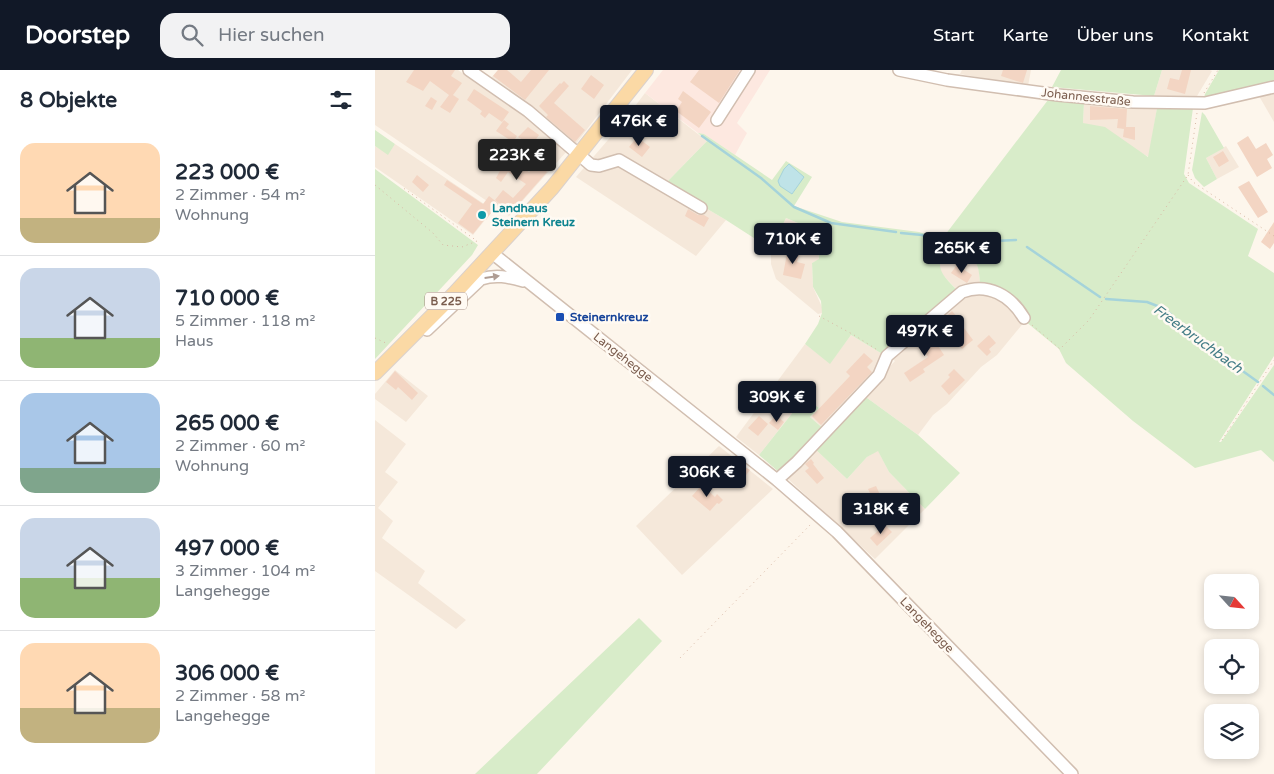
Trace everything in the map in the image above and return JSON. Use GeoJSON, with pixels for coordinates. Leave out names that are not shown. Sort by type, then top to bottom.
{"type":"FeatureCollection","features":[{"type":"Feature","properties":{"kind":"main road","name":"B 225"},"geometry":{"type":"LineString","coordinates":[[375,373],[454,294],[552,188],[646,70]]}},
{"type":"Feature","properties":{"kind":"street"},"geometry":{"type":"LineString","coordinates":[[469,70],[528,111],[591,165],[599,166],[619,160],[701,208]]}},
{"type":"Feature","properties":{"kind":"street"},"geometry":{"type":"LineString","coordinates":[[717,120],[749,70]]}},
{"type":"Feature","properties":{"kind":"street","name":"Johannesstraße"},"geometry":{"type":"LineString","coordinates":[[899,70],[947,80],[1086,99],[1133,102],[1198,103],[1274,88]]}},
{"type":"Feature","properties":{"kind":"street","name":"Langehegge"},"geometry":{"type":"LineString","coordinates":[[492,253],[777,480],[837,532],[1072,774]]}},
{"type":"Feature","properties":{"kind":"street","name":"B 225"},"geometry":{"type":"LineString","coordinates":[[399,348],[415,342],[481,279],[491,276],[506,276],[529,283]]}},
{"type":"Feature","properties":{"kind":"street"},"geometry":{"type":"LineString","coordinates":[[777,480],[797,462],[879,375],[887,356],[962,292],[972,288],[987,289],[1005,297],[1018,308],[1024,318]]}},
{"type":"Feature","properties":{"kind":"path"},"geometry":{"type":"LineString","coordinates":[[1024,318],[1060,349],[1089,320],[1188,175],[1198,103],[1218,70]]}},
{"type":"Feature","properties":{"kind":"path"},"geometry":{"type":"LineString","coordinates":[[1188,175],[1193,182],[1274,236]]}},
{"type":"Feature","properties":{"kind":"path"},"geometry":{"type":"LineString","coordinates":[[375,185],[433,233],[443,245],[462,247],[477,240],[402,187]]}},
{"type":"Feature","properties":{"kind":"path"},"geometry":{"type":"LineString","coordinates":[[819,316],[887,356]]}},
{"type":"Feature","properties":{"kind":"path"},"geometry":{"type":"LineString","coordinates":[[375,338],[399,348]]}},
{"type":"Feature","properties":{"kind":"path"},"geometry":{"type":"LineString","coordinates":[[1222,440],[1274,360]]}},
{"type":"Feature","properties":{"kind":"path"},"geometry":{"type":"LineString","coordinates":[[680,658],[819,516]]}},
{"type":"Feature","properties":{"kind":"shaded area"},"geometry":{"type":"Polygon","coordinates":[[[375,70],[458,70],[521,113],[567,151],[509,216],[375,125],[375,70]]]}},
{"type":"Feature","properties":{"kind":"shaded area"},"geometry":{"type":"Polygon","coordinates":[[[498,70],[632,70],[575,145],[491,78],[498,70]]]}},
{"type":"Feature","properties":{"kind":"shaded area"},"geometry":{"type":"Polygon","coordinates":[[[663,70],[770,70],[737,123],[747,133],[735,155],[704,134],[698,133],[645,93],[663,70]]]}},
{"type":"Feature","properties":{"kind":"shaded area"},"geometry":{"type":"Polygon","coordinates":[[[962,70],[1031,70],[1028,86],[960,74],[962,70]]]}},
{"type":"Feature","properties":{"kind":"shaded area"},"geometry":{"type":"Polygon","coordinates":[[[1162,70],[1212,71],[1197,96],[1176,98],[1154,96],[1162,70]]]}},
{"type":"Feature","properties":{"kind":"shaded area"},"geometry":{"type":"Polygon","coordinates":[[[645,93],[707,141],[665,184],[726,220],[696,256],[576,177],[620,126],[645,93]]]}},
{"type":"Feature","properties":{"kind":"shaded area"},"geometry":{"type":"Polygon","coordinates":[[[1274,93],[1274,122],[1259,96],[1274,93]]]}},
{"type":"Feature","properties":{"kind":"shaded area"},"geometry":{"type":"Polygon","coordinates":[[[1084,103],[1157,108],[1149,157],[1083,123],[1084,103]]]}},
{"type":"Feature","properties":{"kind":"shaded area"},"geometry":{"type":"Polygon","coordinates":[[[395,144],[493,210],[473,235],[375,167],[375,146],[388,154],[395,144]]]}},
{"type":"Feature","properties":{"kind":"shaded area"},"geometry":{"type":"Polygon","coordinates":[[[1226,146],[1239,167],[1217,179],[1206,158],[1226,146]]]}},
{"type":"Feature","properties":{"kind":"shaded area"},"geometry":{"type":"Polygon","coordinates":[[[786,218],[817,231],[819,260],[812,263],[813,287],[822,307],[822,313],[818,314],[776,279],[771,264],[771,249],[786,218]]]}},
{"type":"Feature","properties":{"kind":"shaded area"},"geometry":{"type":"Polygon","coordinates":[[[941,256],[976,262],[980,286],[958,291],[940,272],[939,263],[941,256]]]}},
{"type":"Feature","properties":{"kind":"shaded area"},"geometry":{"type":"Polygon","coordinates":[[[968,292],[995,294],[1025,321],[997,355],[981,367],[947,404],[933,415],[918,435],[863,395],[895,361],[891,358],[968,292]]]}},
{"type":"Feature","properties":{"kind":"shaded area"},"geometry":{"type":"Polygon","coordinates":[[[851,335],[884,355],[879,370],[825,430],[810,417],[819,408],[805,397],[759,455],[736,437],[805,344],[830,363],[851,335]]]}},
{"type":"Feature","properties":{"kind":"shaded area"},"geometry":{"type":"Polygon","coordinates":[[[395,370],[428,396],[406,422],[375,399],[375,394],[395,370]]]}},
{"type":"Feature","properties":{"kind":"shaded area"},"geometry":{"type":"Polygon","coordinates":[[[375,420],[406,444],[385,472],[398,482],[378,508],[393,521],[382,538],[425,571],[418,583],[466,620],[456,629],[375,571],[375,420]]]}},
{"type":"Feature","properties":{"kind":"shaded area"},"geometry":{"type":"Polygon","coordinates":[[[719,446],[773,489],[682,575],[636,526],[719,446]]]}},
{"type":"Feature","properties":{"kind":"shaded area"},"geometry":{"type":"Polygon","coordinates":[[[814,448],[847,479],[867,457],[878,450],[889,472],[925,509],[875,559],[786,477],[814,448]]]}},
{"type":"Feature","properties":{"kind":"green space"},"geometry":{"type":"Polygon","coordinates":[[[1061,70],[1162,70],[1154,96],[1052,87],[1061,70]]]}},
{"type":"Feature","properties":{"kind":"green space"},"geometry":{"type":"Polygon","coordinates":[[[1219,70],[1274,70],[1274,84],[1204,98],[1219,70]]]}},
{"type":"Feature","properties":{"kind":"green space"},"geometry":{"type":"Polygon","coordinates":[[[1048,100],[1084,103],[1083,123],[1105,127],[1148,157],[1157,108],[1193,108],[1184,174],[1189,183],[1258,229],[1248,256],[1274,273],[1274,356],[1219,442],[1221,442],[1274,365],[1274,462],[1261,450],[1195,468],[1133,421],[1066,363],[1059,349],[1025,321],[1027,318],[980,286],[979,273],[974,261],[950,259],[941,256],[940,267],[947,279],[958,291],[884,355],[851,335],[830,364],[805,344],[818,324],[822,313],[821,301],[813,287],[812,263],[819,259],[817,231],[786,218],[771,249],[665,184],[707,141],[698,133],[704,134],[772,180],[786,161],[812,177],[794,206],[842,222],[919,232],[942,239],[1048,100]]]}},
{"type":"Feature","properties":{"kind":"green space"},"geometry":{"type":"Polygon","coordinates":[[[1202,112],[1224,148],[1206,158],[1217,179],[1204,187],[1195,178],[1192,170],[1202,112]]]}},
{"type":"Feature","properties":{"kind":"green space"},"geometry":{"type":"Polygon","coordinates":[[[375,130],[395,144],[388,155],[375,146],[375,130]]]}},
{"type":"Feature","properties":{"kind":"green space"},"geometry":{"type":"Polygon","coordinates":[[[375,169],[478,245],[472,255],[375,359],[375,169]]]}},
{"type":"Feature","properties":{"kind":"green space"},"geometry":{"type":"Polygon","coordinates":[[[863,395],[918,435],[960,473],[925,509],[889,472],[878,451],[867,457],[847,479],[814,448],[863,395]]]}},
{"type":"Feature","properties":{"kind":"green space"},"geometry":{"type":"Polygon","coordinates":[[[805,397],[819,408],[810,417],[825,430],[780,473],[759,455],[805,397]]]}},
{"type":"Feature","properties":{"kind":"green space"},"geometry":{"type":"Polygon","coordinates":[[[639,618],[662,641],[537,774],[475,774],[639,618]]]}},
{"type":"Feature","properties":{"kind":"water"},"geometry":{"type":"Polygon","coordinates":[[[789,164],[804,177],[792,194],[780,186],[778,181],[789,164]]]}},
{"type":"Feature","properties":{"kind":"building"},"geometry":{"type":"Polygon","coordinates":[[[414,70],[455,70],[451,76],[462,83],[453,95],[459,99],[450,113],[440,107],[449,95],[430,81],[423,91],[406,82],[414,70]]]}},
{"type":"Feature","properties":{"kind":"building"},"geometry":{"type":"Polygon","coordinates":[[[498,70],[507,70],[521,82],[531,70],[549,70],[525,100],[493,76],[498,70]]]}},
{"type":"Feature","properties":{"kind":"building"},"geometry":{"type":"Polygon","coordinates":[[[699,70],[740,70],[719,103],[690,82],[699,70]]]}},
{"type":"Feature","properties":{"kind":"building"},"geometry":{"type":"Polygon","coordinates":[[[1003,70],[1027,70],[1023,83],[1001,76],[1003,70]]]}},
{"type":"Feature","properties":{"kind":"building"},"geometry":{"type":"Polygon","coordinates":[[[1182,70],[1191,70],[1185,94],[1167,89],[1170,78],[1179,80],[1182,70]]]}},
{"type":"Feature","properties":{"kind":"building"},"geometry":{"type":"Polygon","coordinates":[[[591,75],[604,85],[594,99],[581,89],[591,75]]]}},
{"type":"Feature","properties":{"kind":"building"},"geometry":{"type":"Polygon","coordinates":[[[564,81],[569,86],[554,103],[585,130],[575,142],[546,117],[548,115],[539,106],[564,81]]]}},
{"type":"Feature","properties":{"kind":"building"},"geometry":{"type":"Polygon","coordinates":[[[474,89],[509,112],[502,122],[489,113],[485,118],[480,114],[482,111],[467,100],[474,89]]]}},
{"type":"Feature","properties":{"kind":"building"},"geometry":{"type":"Polygon","coordinates":[[[683,91],[711,112],[699,128],[676,111],[682,102],[678,99],[683,91]]]}},
{"type":"Feature","properties":{"kind":"building"},"geometry":{"type":"Polygon","coordinates":[[[431,97],[437,101],[432,110],[425,106],[431,97]]]}},
{"type":"Feature","properties":{"kind":"building"},"geometry":{"type":"Polygon","coordinates":[[[1090,106],[1127,109],[1126,127],[1135,127],[1135,140],[1123,137],[1124,129],[1117,128],[1118,119],[1090,120],[1090,106]]]}},
{"type":"Feature","properties":{"kind":"building"},"geometry":{"type":"Polygon","coordinates":[[[654,109],[673,124],[668,131],[649,117],[654,109]]]}},
{"type":"Feature","properties":{"kind":"building"},"geometry":{"type":"Polygon","coordinates":[[[504,120],[509,124],[506,128],[517,136],[513,142],[496,131],[504,120]]]}},
{"type":"Feature","properties":{"kind":"building"},"geometry":{"type":"Polygon","coordinates":[[[528,127],[539,135],[532,145],[518,137],[528,127]]]}},
{"type":"Feature","properties":{"kind":"building"},"geometry":{"type":"Polygon","coordinates":[[[1248,136],[1256,149],[1266,143],[1273,155],[1267,159],[1272,168],[1257,177],[1237,143],[1248,136]]]}},
{"type":"Feature","properties":{"kind":"building"},"geometry":{"type":"Polygon","coordinates":[[[637,137],[650,147],[642,157],[629,147],[637,137]]]}},
{"type":"Feature","properties":{"kind":"building"},"geometry":{"type":"Polygon","coordinates":[[[1223,151],[1229,161],[1219,167],[1213,157],[1223,151]]]}},
{"type":"Feature","properties":{"kind":"building"},"geometry":{"type":"Polygon","coordinates":[[[503,155],[514,163],[519,155],[524,159],[520,166],[529,172],[539,164],[547,172],[511,213],[495,200],[503,190],[513,198],[526,184],[508,172],[501,182],[496,178],[501,169],[495,165],[503,155]]]}},
{"type":"Feature","properties":{"kind":"building"},"geometry":{"type":"Polygon","coordinates":[[[417,175],[429,185],[423,192],[412,182],[417,175]]]}},
{"type":"Feature","properties":{"kind":"building"},"geometry":{"type":"Polygon","coordinates":[[[447,180],[483,204],[489,196],[498,203],[473,234],[458,223],[472,204],[444,185],[447,180]]]}},
{"type":"Feature","properties":{"kind":"building"},"geometry":{"type":"Polygon","coordinates":[[[1249,181],[1268,212],[1258,218],[1238,187],[1249,181]]]}},
{"type":"Feature","properties":{"kind":"building"},"geometry":{"type":"Polygon","coordinates":[[[688,209],[698,215],[704,215],[709,218],[704,227],[685,216],[688,209]]]}},
{"type":"Feature","properties":{"kind":"building"},"geometry":{"type":"Polygon","coordinates":[[[1274,222],[1274,243],[1270,249],[1261,242],[1274,222]]]}},
{"type":"Feature","properties":{"kind":"building"},"geometry":{"type":"Polygon","coordinates":[[[788,248],[800,251],[797,262],[805,264],[801,279],[783,275],[788,248]]]}},
{"type":"Feature","properties":{"kind":"building"},"geometry":{"type":"Polygon","coordinates":[[[957,265],[972,275],[967,283],[951,273],[957,265]]]}},
{"type":"Feature","properties":{"kind":"building"},"geometry":{"type":"Polygon","coordinates":[[[952,311],[973,340],[962,349],[948,330],[944,334],[936,326],[952,311]]]}},
{"type":"Feature","properties":{"kind":"building"},"geometry":{"type":"Polygon","coordinates":[[[929,332],[944,355],[923,369],[925,372],[910,382],[904,373],[928,357],[917,340],[929,332]]]}},
{"type":"Feature","properties":{"kind":"building"},"geometry":{"type":"Polygon","coordinates":[[[989,335],[996,343],[989,349],[991,352],[987,356],[977,346],[989,335]]]}},
{"type":"Feature","properties":{"kind":"building"},"geometry":{"type":"Polygon","coordinates":[[[864,353],[873,361],[867,367],[872,372],[821,425],[812,416],[850,376],[846,372],[864,353]]]}},
{"type":"Feature","properties":{"kind":"building"},"geometry":{"type":"Polygon","coordinates":[[[954,369],[965,380],[949,395],[941,386],[950,377],[948,375],[954,369]]]}},
{"type":"Feature","properties":{"kind":"building"},"geometry":{"type":"Polygon","coordinates":[[[395,371],[418,393],[412,400],[398,387],[396,390],[386,382],[395,371]]]}},
{"type":"Feature","properties":{"kind":"building"},"geometry":{"type":"Polygon","coordinates":[[[776,415],[784,422],[778,430],[769,423],[776,415]]]}},
{"type":"Feature","properties":{"kind":"building"},"geometry":{"type":"Polygon","coordinates":[[[759,416],[768,424],[758,436],[748,428],[759,416]]]}},
{"type":"Feature","properties":{"kind":"building"},"geometry":{"type":"Polygon","coordinates":[[[811,459],[824,478],[817,484],[805,471],[809,468],[805,464],[811,459]]]}},
{"type":"Feature","properties":{"kind":"building"},"geometry":{"type":"Polygon","coordinates":[[[742,465],[750,470],[743,479],[740,477],[735,484],[724,476],[730,467],[737,472],[742,465]]]}},
{"type":"Feature","properties":{"kind":"building"},"geometry":{"type":"Polygon","coordinates":[[[702,485],[715,497],[717,494],[723,500],[719,504],[717,503],[710,511],[692,496],[702,485]]]}},
{"type":"Feature","properties":{"kind":"building"},"geometry":{"type":"Polygon","coordinates":[[[876,486],[883,501],[895,496],[900,507],[881,517],[868,489],[876,486]]]}},
{"type":"Feature","properties":{"kind":"building"},"geometry":{"type":"Polygon","coordinates":[[[857,498],[867,506],[856,521],[845,513],[857,498]]]}},
{"type":"Feature","properties":{"kind":"building"},"geometry":{"type":"Polygon","coordinates":[[[885,525],[892,532],[877,546],[870,538],[885,525]]]}},
{"type":"Feature","properties":{"kind":"waterway","name":"Freerbruchbach"},"geometry":{"type":"LineString","coordinates":[[702,136],[761,178],[794,207],[831,223],[896,232]]}},
{"type":"Feature","properties":{"kind":"waterway","name":"Freerbruchbach"},"geometry":{"type":"LineString","coordinates":[[901,233],[922,235],[946,243],[987,241]]}},
{"type":"Feature","properties":{"kind":"waterway","name":"Freerbruchbach"},"geometry":{"type":"LineString","coordinates":[[994,241],[1016,240]]}},
{"type":"Feature","properties":{"kind":"waterway","name":"Freerbruchbach"},"geometry":{"type":"LineString","coordinates":[[1027,247],[1100,297]]}},
{"type":"Feature","properties":{"kind":"waterway","name":"Freerbruchbach"},"geometry":{"type":"LineString","coordinates":[[1106,299],[1147,302],[1166,310],[1194,336],[1258,382]]}},
{"type":"Feature","properties":{"kind":"waterway","name":"Freerbruchbach"},"geometry":{"type":"LineString","coordinates":[[1263,386],[1274,395]]}},
{"type":"Feature","properties":{"kind":"place","name":"Landhaus Steinern Kreuz"},"geometry":{"type":"Point","coordinates":[482,215]}},
{"type":"Feature","properties":{"kind":"place","name":"Steinernkreuz"},"geometry":{"type":"Point","coordinates":[560,317]}}]}
